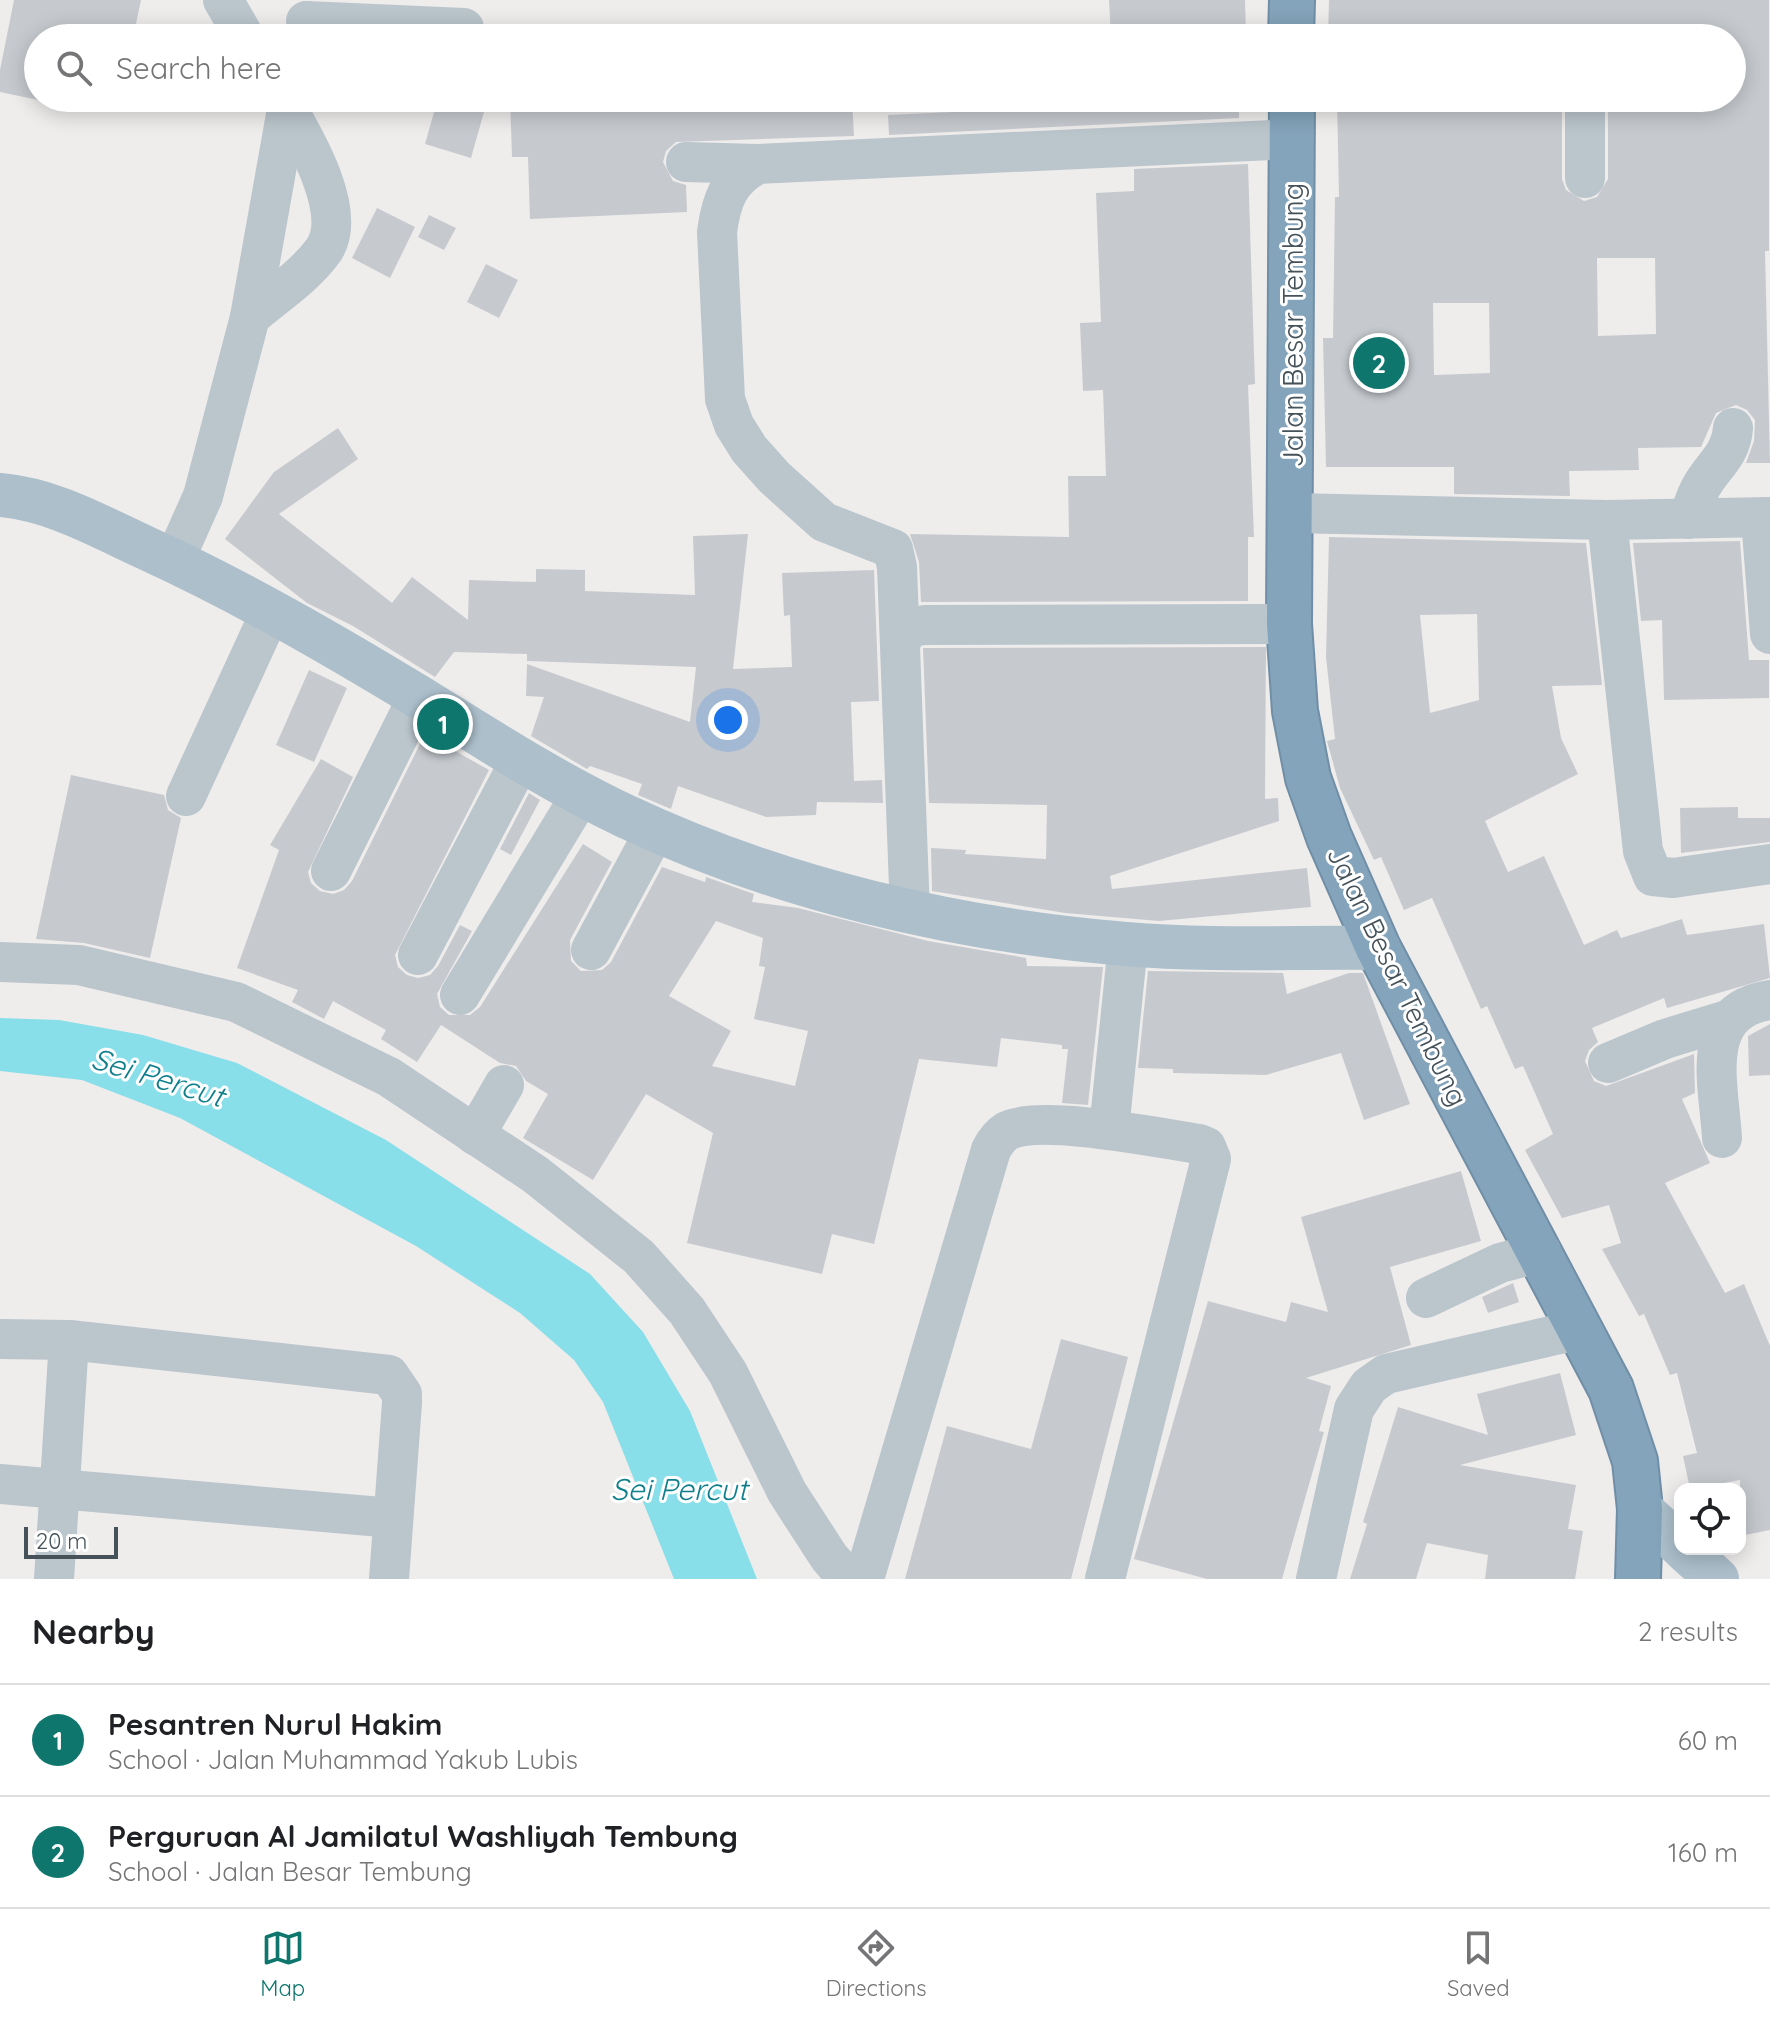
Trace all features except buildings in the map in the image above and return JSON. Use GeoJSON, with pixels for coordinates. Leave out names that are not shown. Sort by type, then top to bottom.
{"type":"FeatureCollection","features":[{"type":"Feature","properties":{"kind":"highway"},"geometry":{"type":"LineString","coordinates":[[1291,24],[1292,0]]}},
{"type":"Feature","properties":{"kind":"highway","name":"Jalan Besar Tembung"},"geometry":{"type":"LineString","coordinates":[[1292,118],[1289,624],[1295,711],[1308,778],[1329,837],[1378,948],[1611,1389],[1635,1461],[1640,1509],[1638,1579]]}},
{"type":"Feature","properties":{"kind":"main road"},"geometry":{"type":"LineString","coordinates":[[0,495],[71,511],[174,561],[271,611],[520,761],[656,829],[716,855],[910,913],[1128,944],[1378,948]]}},
{"type":"Feature","properties":{"kind":"main road"},"geometry":{"type":"LineString","coordinates":[[1640,1509],[1674,1540]]}},
{"type":"Feature","properties":{"kind":"main road"},"geometry":{"type":"LineString","coordinates":[[1691,1555],[1717,1579]]}},
{"type":"Feature","properties":{"kind":"street"},"geometry":{"type":"LineString","coordinates":[[223,0],[237,24]]}},
{"type":"Feature","properties":{"kind":"street"},"geometry":{"type":"LineString","coordinates":[[306,20],[385,24]]}},
{"type":"Feature","properties":{"kind":"street"},"geometry":{"type":"LineString","coordinates":[[174,561],[203,496],[250,317],[284,112]]}},
{"type":"Feature","properties":{"kind":"street"},"geometry":{"type":"LineString","coordinates":[[250,317],[310,266],[331,236],[333,217],[329,197],[291,112]]}},
{"type":"Feature","properties":{"kind":"street"},"geometry":{"type":"LineString","coordinates":[[1585,112],[1585,178]]}},
{"type":"Feature","properties":{"kind":"street"},"geometry":{"type":"LineString","coordinates":[[686,162],[758,164],[1292,118]]}},
{"type":"Feature","properties":{"kind":"street"},"geometry":{"type":"LineString","coordinates":[[758,164],[741,172],[720,206],[717,232],[725,399],[749,449],[800,501],[842,532],[893,549],[900,642],[910,913]]}},
{"type":"Feature","properties":{"kind":"street"},"geometry":{"type":"LineString","coordinates":[[1688,519],[1699,490],[1725,458],[1732,443],[1733,428]]}},
{"type":"Feature","properties":{"kind":"street"},"geometry":{"type":"LineString","coordinates":[[1292,513],[1607,520],[1766,517],[1770,634]]}},
{"type":"Feature","properties":{"kind":"street"},"geometry":{"type":"LineString","coordinates":[[1607,520],[1643,851],[1648,867],[1653,876],[1673,878],[1770,864]]}},
{"type":"Feature","properties":{"kind":"street"},"geometry":{"type":"LineString","coordinates":[[186,796],[271,611]]}},
{"type":"Feature","properties":{"kind":"street"},"geometry":{"type":"LineString","coordinates":[[900,642],[910,627],[925,625],[1289,624]]}},
{"type":"Feature","properties":{"kind":"street"},"geometry":{"type":"LineString","coordinates":[[331,871],[418,697]]}},
{"type":"Feature","properties":{"kind":"street"},"geometry":{"type":"LineString","coordinates":[[418,955],[520,761]]}},
{"type":"Feature","properties":{"kind":"street"},"geometry":{"type":"LineString","coordinates":[[460,995],[582,793]]}},
{"type":"Feature","properties":{"kind":"street"},"geometry":{"type":"LineString","coordinates":[[591,950],[656,829]]}},
{"type":"Feature","properties":{"kind":"street"},"geometry":{"type":"LineString","coordinates":[[1109,1130],[1128,944]]}},
{"type":"Feature","properties":{"kind":"street"},"geometry":{"type":"LineString","coordinates":[[0,962],[79,965],[236,1002],[389,1077],[536,1175],[639,1257],[687,1311],[728,1373],[787,1492],[829,1557],[848,1579]]}},
{"type":"Feature","properties":{"kind":"street"},"geometry":{"type":"LineString","coordinates":[[1608,1063],[1665,1039],[1727,1020],[1740,1008],[1770,1000]]}},
{"type":"Feature","properties":{"kind":"street"},"geometry":{"type":"LineString","coordinates":[[1722,1138],[1718,1044],[1727,1020]]}},
{"type":"Feature","properties":{"kind":"street"},"geometry":{"type":"LineString","coordinates":[[475,1135],[504,1085]]}},
{"type":"Feature","properties":{"kind":"street"},"geometry":{"type":"LineString","coordinates":[[864,1579],[991,1150],[998,1137],[1009,1130],[1027,1126],[1109,1130],[1199,1144],[1209,1151],[1212,1165],[1105,1579]]}},
{"type":"Feature","properties":{"kind":"street"},"geometry":{"type":"LineString","coordinates":[[1426,1298],[1500,1263],[1541,1252]]}},
{"type":"Feature","properties":{"kind":"street"},"geometry":{"type":"LineString","coordinates":[[1316,1579],[1354,1409],[1369,1386],[1386,1374],[1581,1329]]}},
{"type":"Feature","properties":{"kind":"street"},"geometry":{"type":"LineString","coordinates":[[0,1339],[69,1340],[389,1375],[402,1394],[389,1579]]}},
{"type":"Feature","properties":{"kind":"street"},"geometry":{"type":"LineString","coordinates":[[54,1579],[69,1340]]}},
{"type":"Feature","properties":{"kind":"street"},"geometry":{"type":"LineString","coordinates":[[0,1484],[393,1518]]}},
{"type":"Feature","properties":{"kind":"water","name":"Sei Percut"},"geometry":{"type":"Polygon","coordinates":[[[0,1018],[59,1020],[143,1035],[237,1063],[386,1140],[590,1274],[643,1332],[690,1411],[757,1579],[674,1579],[603,1402],[574,1360],[520,1313],[416,1246],[180,1118],[82,1080],[0,1071],[0,1018]]]}},
{"type":"Feature","properties":{"kind":"place","name":"Perguruan Al Jamilatul Washliyah Tembung"},"geometry":{"type":"Point","coordinates":[1379,363]}},
{"type":"Feature","properties":{"kind":"place","name":"Pesantren Nurul Hakim"},"geometry":{"type":"Point","coordinates":[443,724]}}]}
